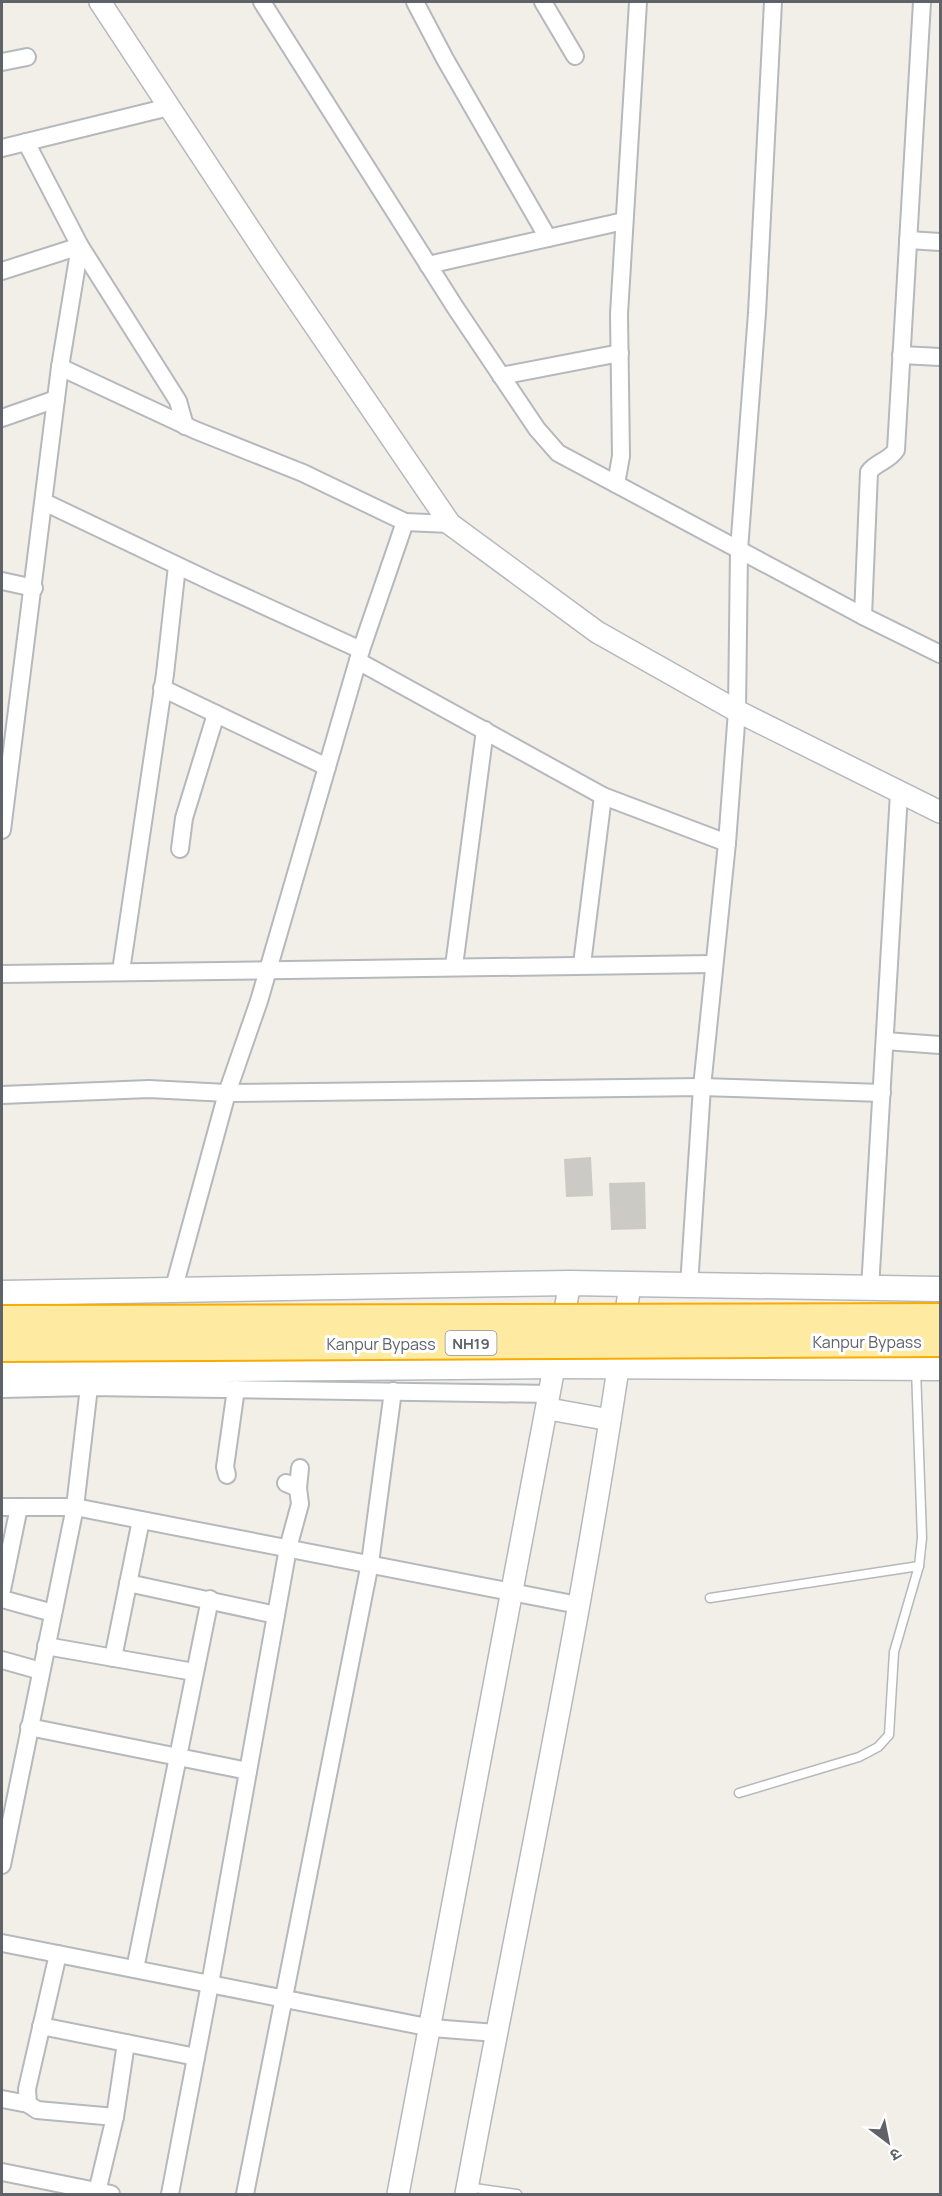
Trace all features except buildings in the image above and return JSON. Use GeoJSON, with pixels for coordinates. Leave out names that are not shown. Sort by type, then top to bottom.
{"type":"FeatureCollection","features":[{"type":"Feature","properties":{"kind":"highway","name":"Kanpur Bypass"},"geometry":{"type":"LineString","coordinates":[[2,1320],[940,1317]]}},
{"type":"Feature","properties":{"kind":"highway","name":"Kanpur Bypass"},"geometry":{"type":"LineString","coordinates":[[2,1347],[940,1342]]}},
{"type":"Feature","properties":{"kind":"main road"},"geometry":{"type":"LineString","coordinates":[[2,1293],[570,1283],[870,1289],[940,1288]]}},
{"type":"Feature","properties":{"kind":"main road"},"geometry":{"type":"LineString","coordinates":[[2,1371],[556,1366],[940,1368]]}},
{"type":"Feature","properties":{"kind":"street"},"geometry":{"type":"LineString","coordinates":[[100,2],[450,524],[597,633],[737,711],[940,812]]}},
{"type":"Feature","properties":{"kind":"street"},"geometry":{"type":"LineString","coordinates":[[262,2],[428,265],[537,429],[558,453],[863,616],[940,654]]}},
{"type":"Feature","properties":{"kind":"street"},"geometry":{"type":"LineString","coordinates":[[415,2],[445,59],[548,238]]}},
{"type":"Feature","properties":{"kind":"street"},"geometry":{"type":"LineString","coordinates":[[543,2],[575,56]]}},
{"type":"Feature","properties":{"kind":"street"},"geometry":{"type":"LineString","coordinates":[[616,484],[621,456],[620,353],[624,221],[638,2]]}},
{"type":"Feature","properties":{"kind":"street"},"geometry":{"type":"LineString","coordinates":[[688,1286],[702,1087],[713,964],[728,843],[737,711],[739,550],[757,313],[774,2]]}},
{"type":"Feature","properties":{"kind":"street"},"geometry":{"type":"LineString","coordinates":[[863,616],[869,472],[872,467],[891,457],[896,450],[922,2]]}},
{"type":"Feature","properties":{"kind":"street"},"geometry":{"type":"LineString","coordinates":[[2,62],[27,57]]}},
{"type":"Feature","properties":{"kind":"street"},"geometry":{"type":"LineString","coordinates":[[2,148],[169,107]]}},
{"type":"Feature","properties":{"kind":"street"},"geometry":{"type":"LineString","coordinates":[[26,142],[80,246],[178,401],[185,426]]}},
{"type":"Feature","properties":{"kind":"street"},"geometry":{"type":"LineString","coordinates":[[428,265],[624,221]]}},
{"type":"Feature","properties":{"kind":"street"},"geometry":{"type":"LineString","coordinates":[[908,240],[940,242]]}},
{"type":"Feature","properties":{"kind":"street"},"geometry":{"type":"LineString","coordinates":[[2,271],[80,246]]}},
{"type":"Feature","properties":{"kind":"street"},"geometry":{"type":"LineString","coordinates":[[2,830],[60,367],[80,246]]}},
{"type":"Feature","properties":{"kind":"street"},"geometry":{"type":"LineString","coordinates":[[501,376],[620,353]]}},
{"type":"Feature","properties":{"kind":"street"},"geometry":{"type":"LineString","coordinates":[[901,355],[940,357]]}},
{"type":"Feature","properties":{"kind":"street"},"geometry":{"type":"LineString","coordinates":[[60,367],[185,426],[303,473],[405,522],[450,524]]}},
{"type":"Feature","properties":{"kind":"street"},"geometry":{"type":"LineString","coordinates":[[2,418],[56,399]]}},
{"type":"Feature","properties":{"kind":"street"},"geometry":{"type":"LineString","coordinates":[[44,502],[359,655],[485,730],[603,796],[728,843]]}},
{"type":"Feature","properties":{"kind":"street"},"geometry":{"type":"LineString","coordinates":[[173,1291],[227,1093],[259,1001],[359,655],[405,522]]}},
{"type":"Feature","properties":{"kind":"street"},"geometry":{"type":"LineString","coordinates":[[121,972],[162,688],[177,566]]}},
{"type":"Feature","properties":{"kind":"street"},"geometry":{"type":"LineString","coordinates":[[2,581],[34,588]]}},
{"type":"Feature","properties":{"kind":"street"},"geometry":{"type":"LineString","coordinates":[[162,688],[327,767]]}},
{"type":"Feature","properties":{"kind":"street"},"geometry":{"type":"LineString","coordinates":[[180,849],[184,818],[216,714]]}},
{"type":"Feature","properties":{"kind":"street"},"geometry":{"type":"LineString","coordinates":[[454,966],[485,730]]}},
{"type":"Feature","properties":{"kind":"street"},"geometry":{"type":"LineString","coordinates":[[870,1289],[898,793]]}},
{"type":"Feature","properties":{"kind":"street"},"geometry":{"type":"LineString","coordinates":[[582,964],[603,796]]}},
{"type":"Feature","properties":{"kind":"street"},"geometry":{"type":"LineString","coordinates":[[2,974],[267,968],[713,964]]}},
{"type":"Feature","properties":{"kind":"street"},"geometry":{"type":"LineString","coordinates":[[885,1041],[940,1045]]}},
{"type":"Feature","properties":{"kind":"street"},"geometry":{"type":"LineString","coordinates":[[2,1095],[149,1089],[227,1093],[702,1087],[882,1093]]}},
{"type":"Feature","properties":{"kind":"street"},"geometry":{"type":"LineString","coordinates":[[399,2194],[550,1402],[570,1283]]}},
{"type":"Feature","properties":{"kind":"street"},"geometry":{"type":"LineString","coordinates":[[466,2191],[578,1605],[619,1366],[630,1284]]}},
{"type":"Feature","properties":{"kind":"street"},"geometry":{"type":"LineString","coordinates":[[2,1389],[89,1387],[393,1391],[550,1402],[610,1420]]}},
{"type":"Feature","properties":{"kind":"street"},"geometry":{"type":"LineString","coordinates":[[2,1865],[7,1813],[29,1727],[75,1507],[89,1387]]}},
{"type":"Feature","properties":{"kind":"street"},"geometry":{"type":"LineString","coordinates":[[227,1475],[225,1467],[236,1389]]}},
{"type":"Feature","properties":{"kind":"street"},"geometry":{"type":"LineString","coordinates":[[245,2194],[370,1563],[393,1391]]}},
{"type":"Feature","properties":{"kind":"street"},"geometry":{"type":"LineString","coordinates":[[170,2194],[288,1548],[300,1504],[292,1486],[300,1468]]}},
{"type":"Feature","properties":{"kind":"street"},"geometry":{"type":"LineString","coordinates":[[2,1507],[75,1507],[578,1605]]}},
{"type":"Feature","properties":{"kind":"street"},"geometry":{"type":"LineString","coordinates":[[2,1590],[19,1507]]}},
{"type":"Feature","properties":{"kind":"street"},"geometry":{"type":"LineString","coordinates":[[113,1658],[141,1520]]}},
{"type":"Feature","properties":{"kind":"street"},"geometry":{"type":"LineString","coordinates":[[128,1583],[276,1615]]}},
{"type":"Feature","properties":{"kind":"street"},"geometry":{"type":"LineString","coordinates":[[2,1599],[53,1612]]}},
{"type":"Feature","properties":{"kind":"street"},"geometry":{"type":"LineString","coordinates":[[135,1969],[210,1599]]}},
{"type":"Feature","properties":{"kind":"street"},"geometry":{"type":"LineString","coordinates":[[46,1646],[194,1672]]}},
{"type":"Feature","properties":{"kind":"street"},"geometry":{"type":"LineString","coordinates":[[2,1660],[41,1671]]}},
{"type":"Feature","properties":{"kind":"street"},"geometry":{"type":"LineString","coordinates":[[29,1727],[248,1772]]}},
{"type":"Feature","properties":{"kind":"street"},"geometry":{"type":"LineString","coordinates":[[2,1943],[432,2028],[496,2033]]}},
{"type":"Feature","properties":{"kind":"street"},"geometry":{"type":"LineString","coordinates":[[28,2104],[27,2089],[58,1954]]}},
{"type":"Feature","properties":{"kind":"street"},"geometry":{"type":"LineString","coordinates":[[41,2026],[196,2057]]}},
{"type":"Feature","properties":{"kind":"street"},"geometry":{"type":"LineString","coordinates":[[2,2172],[104,2193],[126,2043]]}},
{"type":"Feature","properties":{"kind":"street"},"geometry":{"type":"LineString","coordinates":[[2,2099],[28,2104],[36,2110],[115,2116]]}},
{"type":"Feature","properties":{"kind":"lane"},"geometry":{"type":"LineString","coordinates":[[739,1793],[860,1756],[878,1747],[889,1735],[894,1652],[919,1566],[922,1538],[916,1368]]}},
{"type":"Feature","properties":{"kind":"lane"},"geometry":{"type":"LineString","coordinates":[[710,1598],[919,1566]]}},
{"type":"Feature","properties":{"kind":"lane"},"geometry":{"type":"LineString","coordinates":[[466,2191],[517,2194]]}}]}
